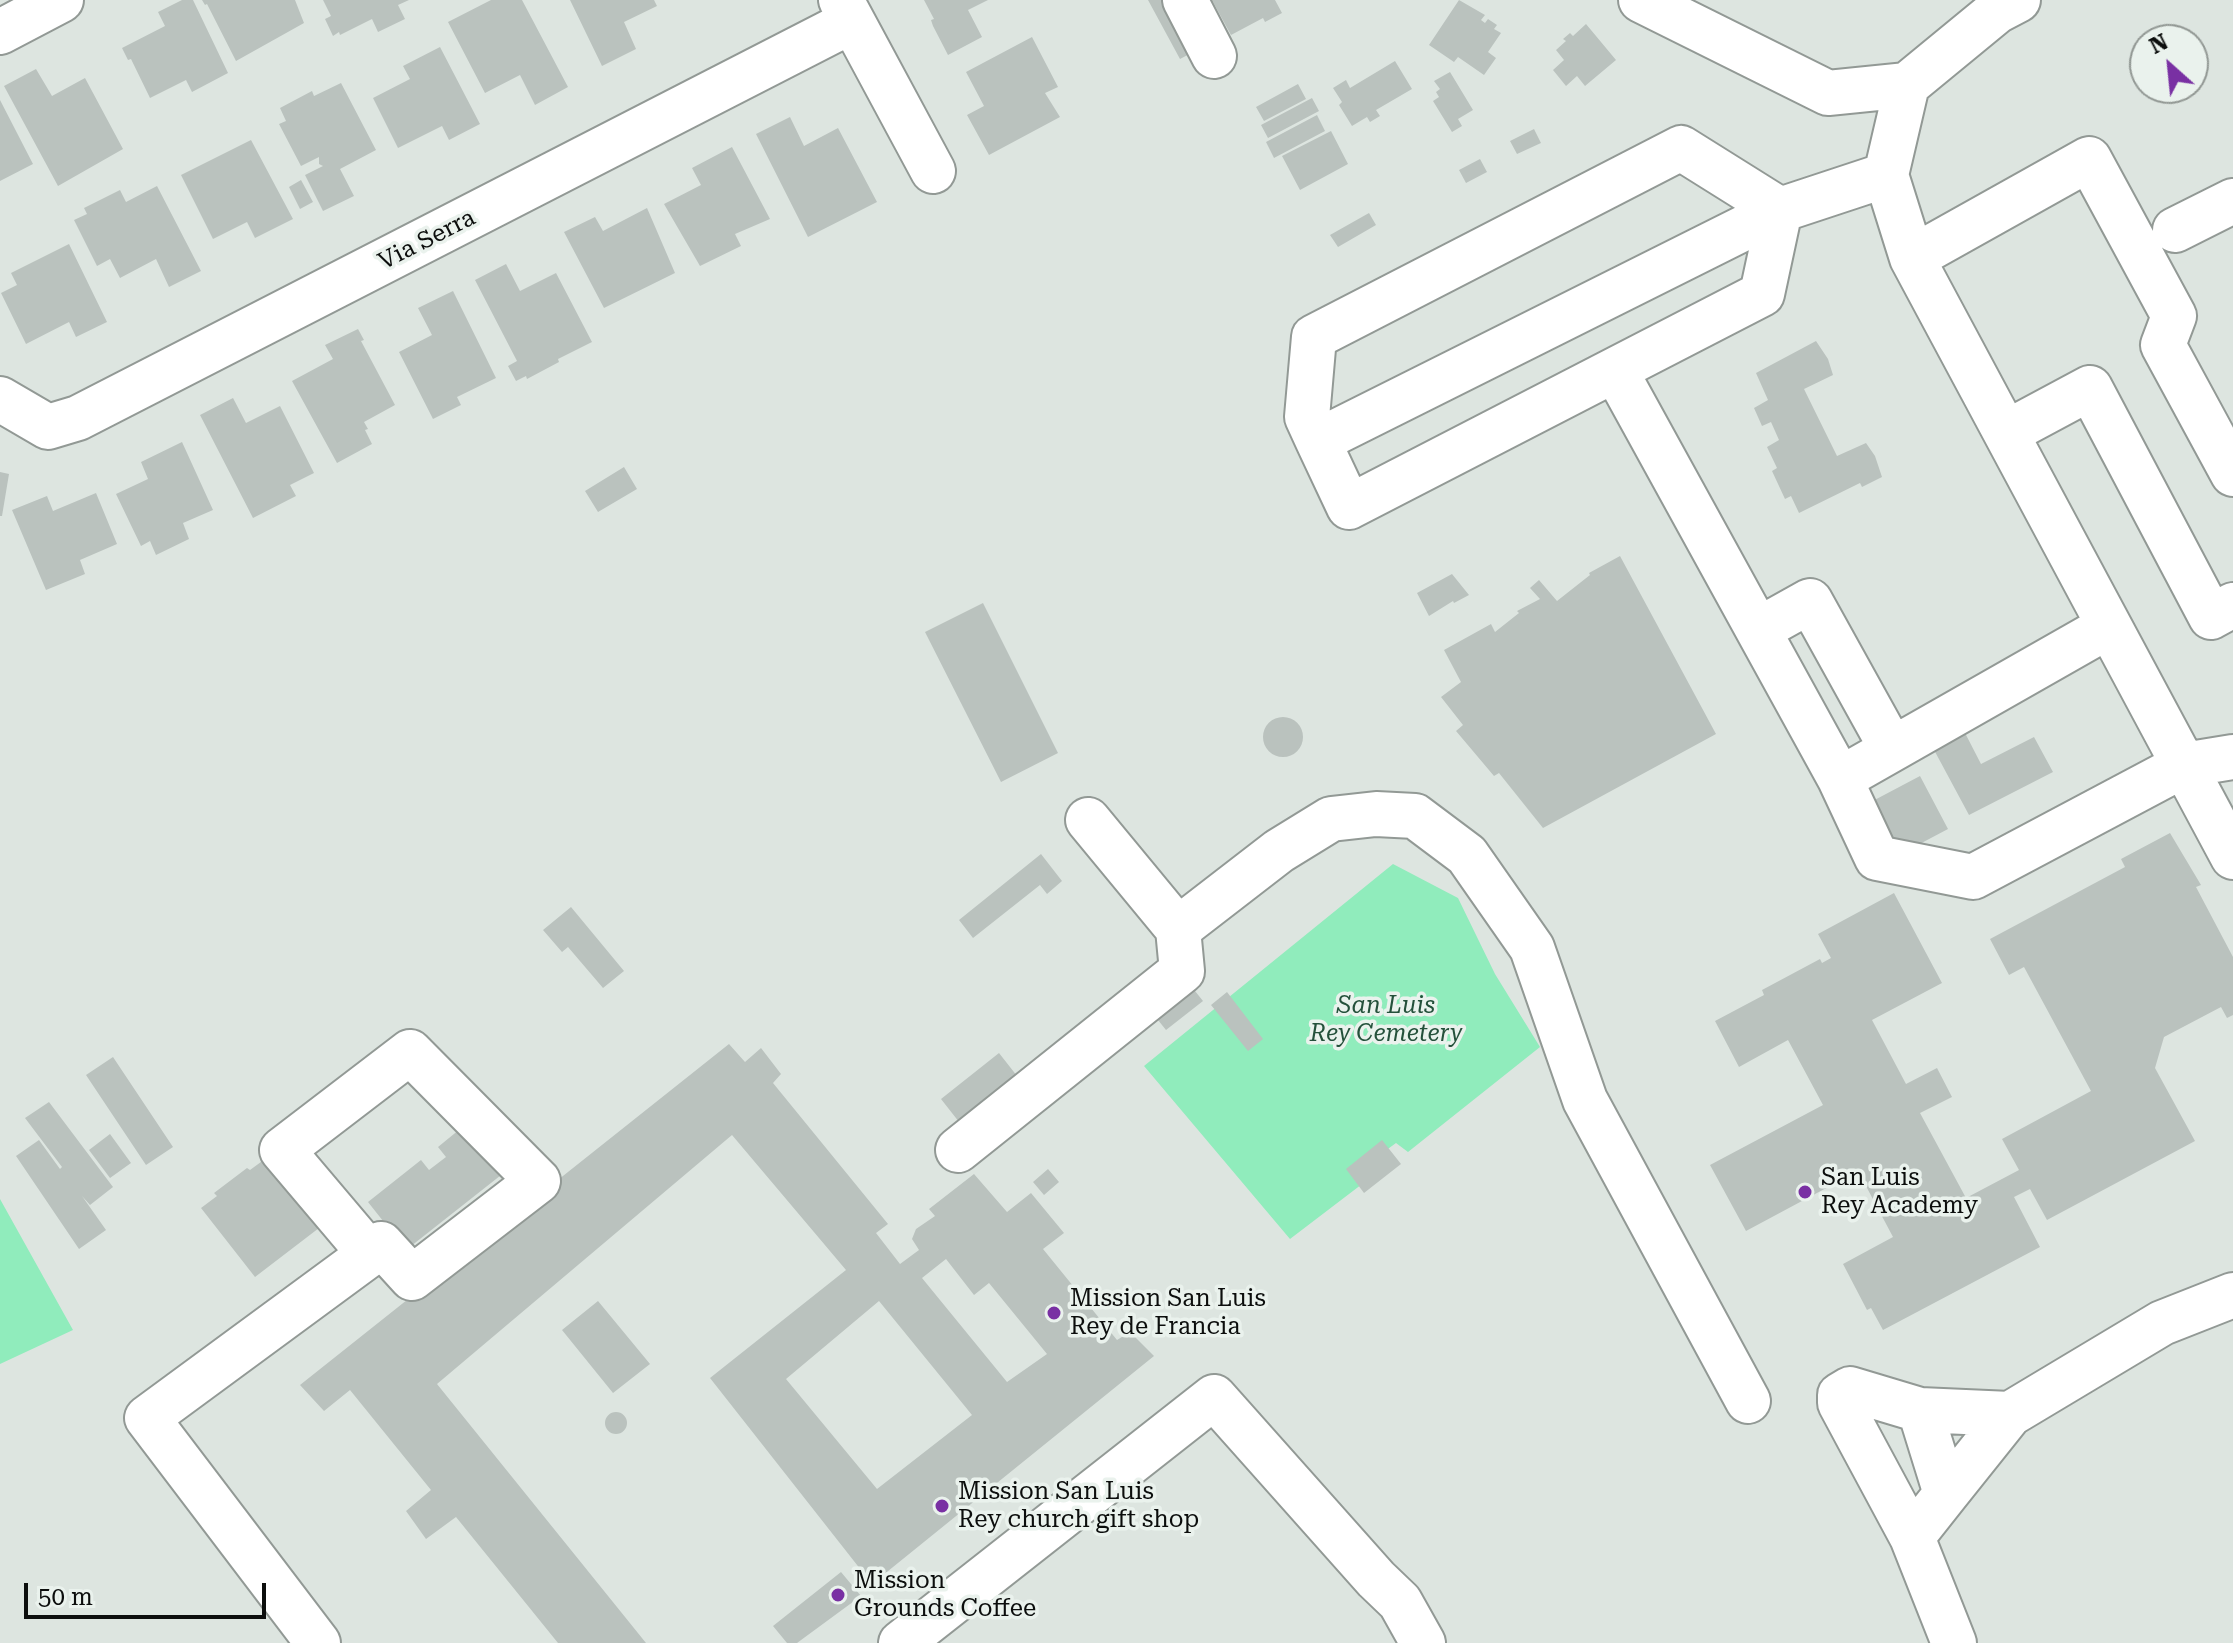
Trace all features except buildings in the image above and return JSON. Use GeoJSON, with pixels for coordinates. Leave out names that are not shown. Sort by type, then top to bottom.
{"type":"FeatureCollection","features":[{"type":"Feature","properties":{"kind":"street"},"geometry":{"type":"LineString","coordinates":[[0,32],[61,0]]}},
{"type":"Feature","properties":{"kind":"street"},"geometry":{"type":"LineString","coordinates":[[1185,0],[1214,56]]}},
{"type":"Feature","properties":{"kind":"street"},"geometry":{"type":"LineString","coordinates":[[1641,0],[1828,93],[1907,85],[1997,11],[2018,0]]}},
{"type":"Feature","properties":{"kind":"street"},"geometry":{"type":"LineString","coordinates":[[847,11],[933,171]]}},
{"type":"Feature","properties":{"kind":"street","name":"Via Serra"},"geometry":{"type":"LineString","coordinates":[[0,399],[48,427],[78,418],[847,11]]}},
{"type":"Feature","properties":{"kind":"street"},"geometry":{"type":"LineString","coordinates":[[1907,85],[1886,175],[1912,258],[2233,857]]}},
{"type":"Feature","properties":{"kind":"street"},"geometry":{"type":"LineString","coordinates":[[1681,148],[1780,210],[1762,294],[1349,507],[1307,417],[1314,337],[1681,148]]}},
{"type":"Feature","properties":{"kind":"street"},"geometry":{"type":"LineString","coordinates":[[1912,258],[2089,159],[2174,316],[2163,345],[2233,474]]}},
{"type":"Feature","properties":{"kind":"street"},"geometry":{"type":"LineString","coordinates":[[1318,441],[1780,210],[1886,175]]}},
{"type":"Feature","properties":{"kind":"street"},"geometry":{"type":"LineString","coordinates":[[2175,230],[2233,201]]}},
{"type":"Feature","properties":{"kind":"street"},"geometry":{"type":"LineString","coordinates":[[1615,370],[1840,779],[1877,858],[1973,877],[2184,765],[2233,757]]}},
{"type":"Feature","properties":{"kind":"street"},"geometry":{"type":"LineString","coordinates":[[2006,433],[2090,388],[2211,617],[2233,605]]}},
{"type":"Feature","properties":{"kind":"street"},"geometry":{"type":"LineString","coordinates":[[1758,630],[1810,601],[1892,749]]}},
{"type":"Feature","properties":{"kind":"street"},"geometry":{"type":"LineString","coordinates":[[1840,779],[2109,626]]}},
{"type":"Feature","properties":{"kind":"street"},"geometry":{"type":"LineString","coordinates":[[1178,929],[1279,851],[1331,819],[1376,814],[1415,816],[1467,855],[1532,948],[1585,1100],[1748,1401]]}},
{"type":"Feature","properties":{"kind":"street"},"geometry":{"type":"LineString","coordinates":[[958,1150],[1182,971],[1178,929],[1088,820]]}},
{"type":"Feature","properties":{"kind":"street"},"geometry":{"type":"LineString","coordinates":[[318,1643],[147,1418],[370,1254],[381,1244],[412,1278],[538,1181],[410,1052],[282,1150],[370,1254]]}},
{"type":"Feature","properties":{"kind":"street"},"geometry":{"type":"LineString","coordinates":[[1912,1537],[2010,1414],[2162,1323],[2233,1295]]}},
{"type":"Feature","properties":{"kind":"street"},"geometry":{"type":"LineString","coordinates":[[1954,1643],[1912,1537],[1840,1403],[1840,1395],[1850,1389],[1920,1410],[2010,1414]]}},
{"type":"Feature","properties":{"kind":"street"},"geometry":{"type":"LineString","coordinates":[[905,1642],[1214,1397],[1400,1602],[1423,1643]]}},
{"type":"Feature","properties":{"kind":"street"},"geometry":{"type":"LineString","coordinates":[[1920,1410],[1946,1494]]}},
{"type":"Feature","properties":{"kind":"green space","name":"San Luis Rey Cemetery"},"geometry":{"type":"Polygon","coordinates":[[[1393,864],[1458,898],[1495,974],[1540,1047],[1408,1152],[1396,1143],[1362,1168],[1370,1178],[1290,1239],[1144,1066],[1393,864]]]}},
{"type":"Feature","properties":{"kind":"green space"},"geometry":{"type":"Polygon","coordinates":[[[0,1199],[73,1330],[0,1364],[0,1199]]]}},
{"type":"Feature","properties":{"kind":"place","name":"San Luis Rey Academy"},"geometry":{"type":"Point","coordinates":[1805,1192]}},
{"type":"Feature","properties":{"kind":"place","name":"Mission San Luis Rey de Francia"},"geometry":{"type":"Point","coordinates":[1054,1313]}},
{"type":"Feature","properties":{"kind":"place","name":"Mission San Luis Rey church gift shop"},"geometry":{"type":"Point","coordinates":[942,1506]}},
{"type":"Feature","properties":{"kind":"place","name":"Mission Grounds Coffee"},"geometry":{"type":"Point","coordinates":[838,1595]}}]}
